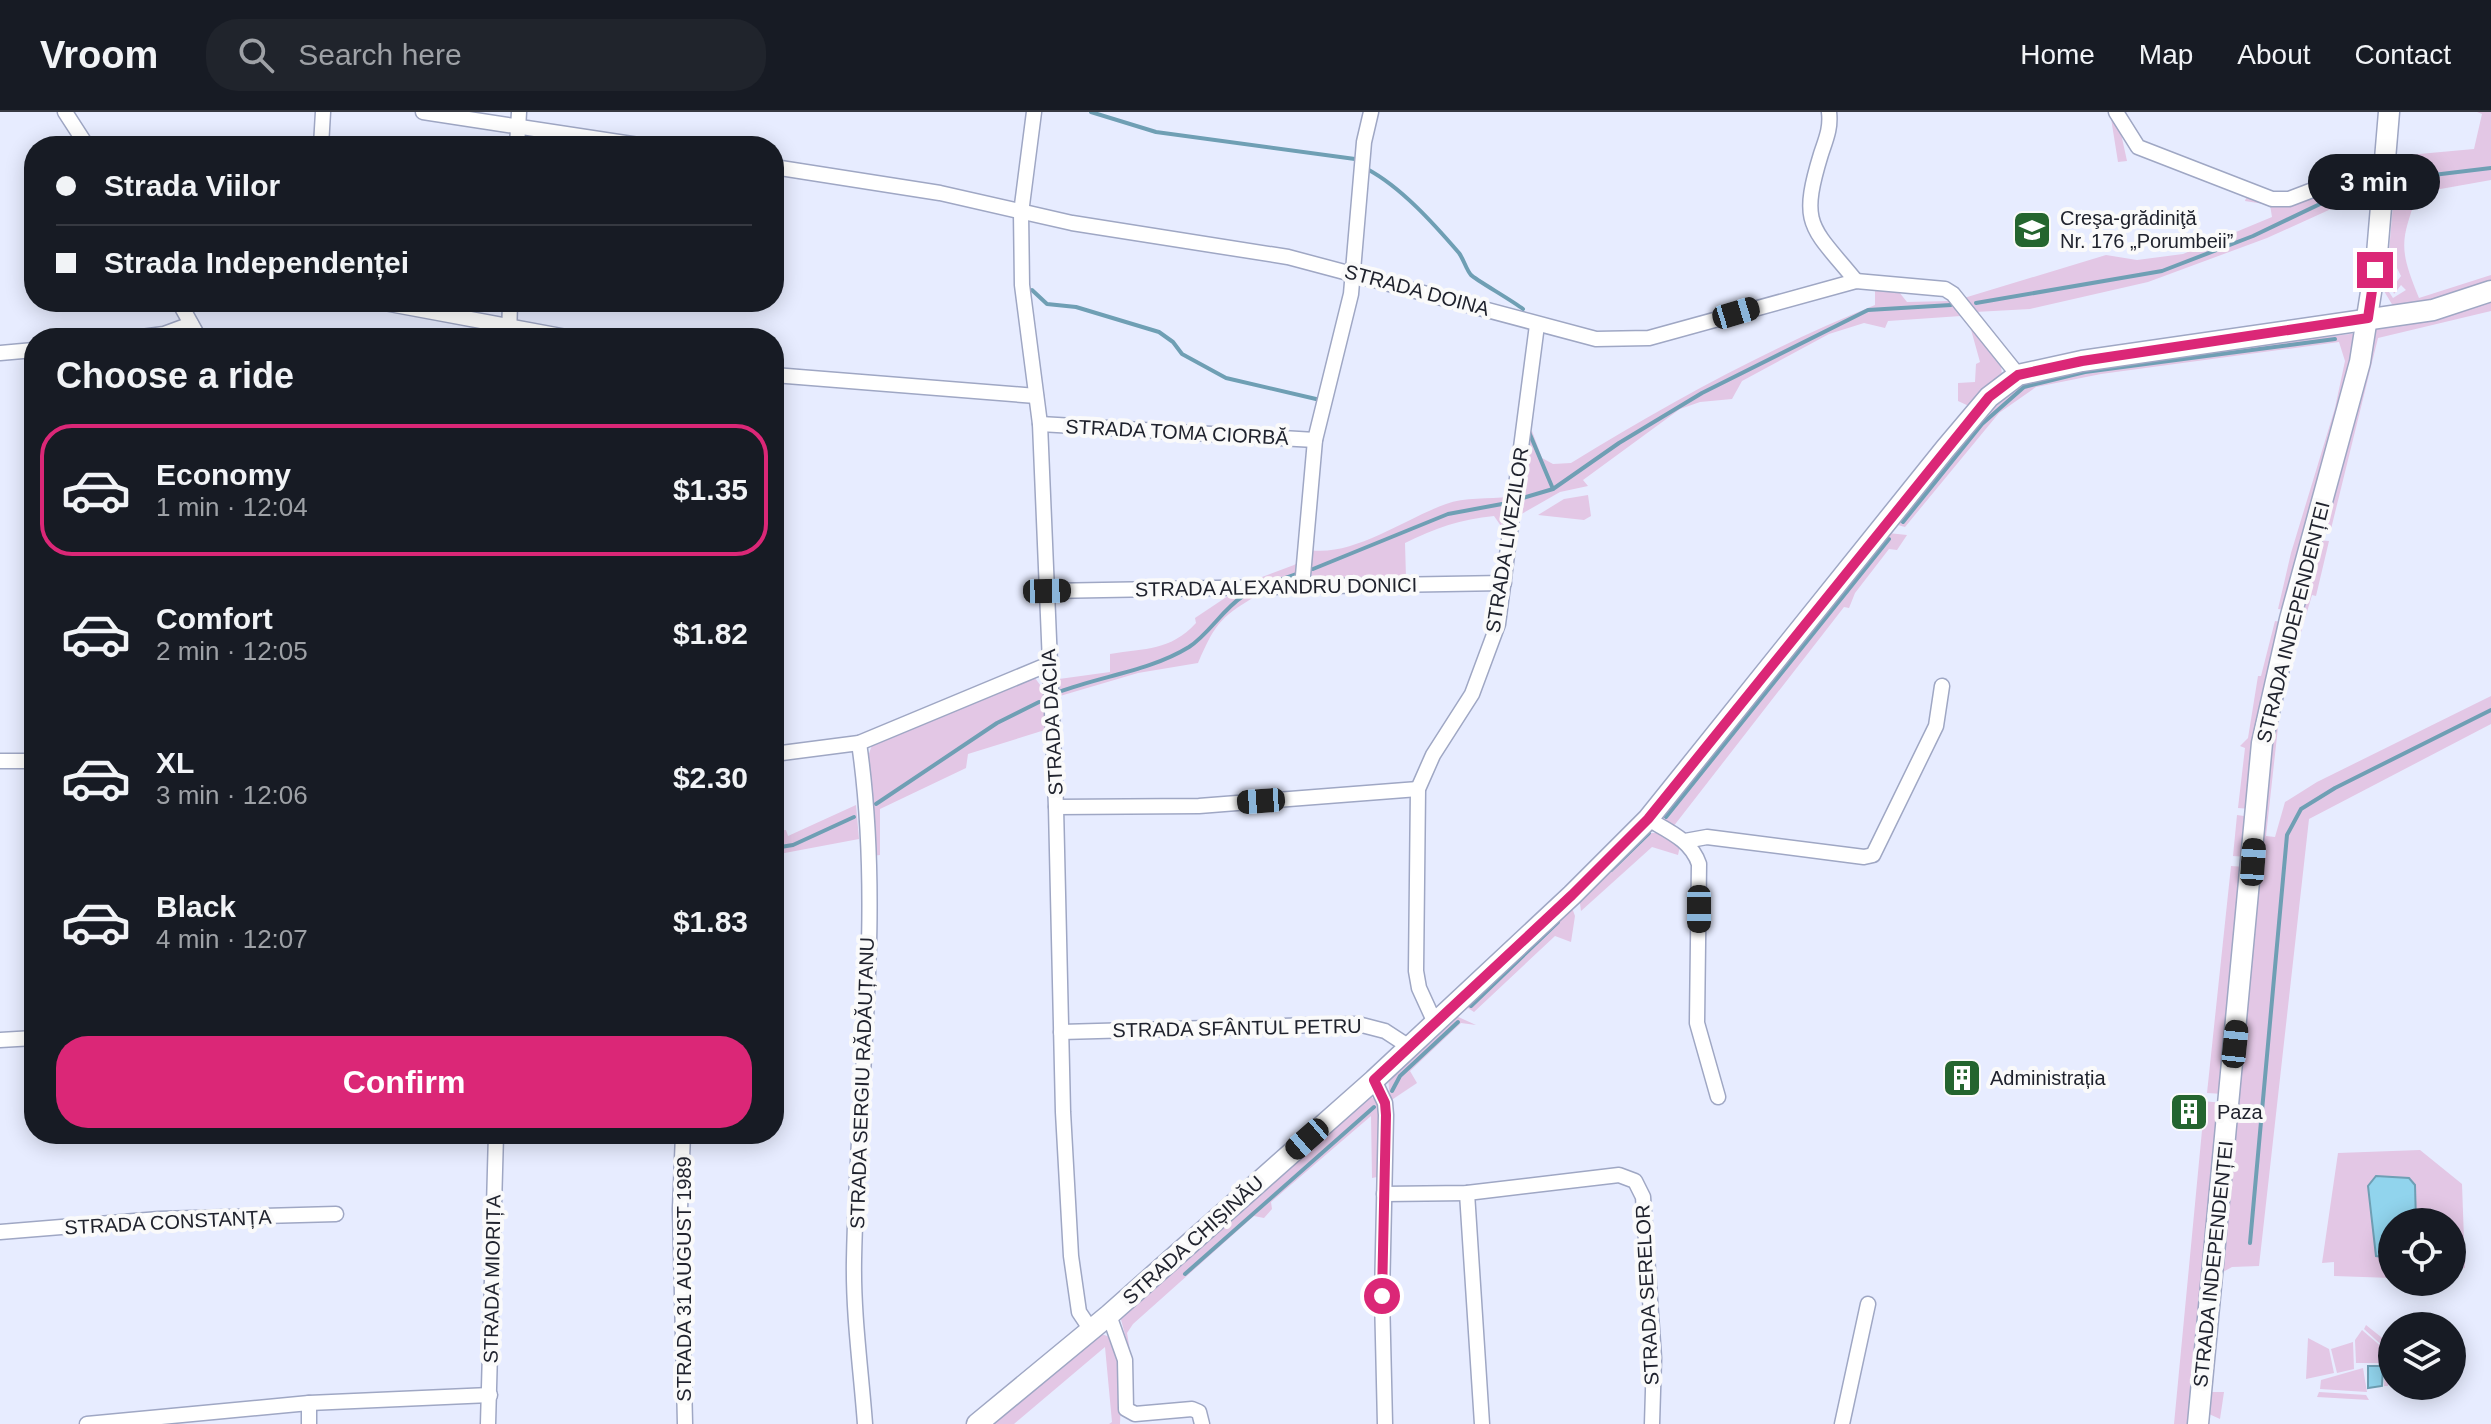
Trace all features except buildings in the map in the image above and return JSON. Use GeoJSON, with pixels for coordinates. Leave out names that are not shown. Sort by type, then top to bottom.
{"type":"FeatureCollection","features":[{"type":"Feature","properties":{"kind":"street"},"geometry":{"type":"LineString","coordinates":[[65,112],[81,136]]}},
{"type":"Feature","properties":{"kind":"street"},"geometry":{"type":"LineString","coordinates":[[322,136],[323,112]]}},
{"type":"Feature","properties":{"kind":"street"},"geometry":{"type":"LineString","coordinates":[[423,112],[518,119],[598,136]]}},
{"type":"Feature","properties":{"kind":"street","name":"STRADA DACIA"},"geometry":{"type":"LineString","coordinates":[[1034,112],[1021,213],[1022,285],[1040,424],[1071,1256],[1079,1312],[1091,1330]]}},
{"type":"Feature","properties":{"kind":"street","name":"STRADA TOMA CIORBĂ"},"geometry":{"type":"LineString","coordinates":[[1302,587],[1315,440],[1351,294],[1364,142],[1371,112]]}},
{"type":"Feature","properties":{"kind":"street"},"geometry":{"type":"LineString","coordinates":[[1829,112],[1828,135],[1809,197],[1809,212],[1817,232],[1856,281]]}},
{"type":"Feature","properties":{"kind":"street"},"geometry":{"type":"LineString","coordinates":[[2116,112],[2138,147],[2272,199],[2289,199],[2386,162]]}},
{"type":"Feature","properties":{"kind":"street","name":"STRADA INDEPENDENȚEI"},"geometry":{"type":"LineString","coordinates":[[2198,1424],[2262,743],[2290,619],[2360,362],[2368,318],[2389,112]]}},
{"type":"Feature","properties":{"kind":"street","name":"STRADA DOINA"},"geometry":{"type":"LineString","coordinates":[[784,169],[940,193],[1021,213],[1288,257],[1596,339],[1649,338],[1856,281],[1945,289],[1953,294],[2018,375]]}},
{"type":"Feature","properties":{"kind":"street","name":"STRADA CHIȘINĂU"},"geometry":{"type":"LineString","coordinates":[[977,1424],[1109,1315],[1374,1080],[1648,819],[1945,449],[1989,397],[2018,375],[2082,361],[2433,310],[2491,291]]}},
{"type":"Feature","properties":{"kind":"street"},"geometry":{"type":"LineString","coordinates":[[184,312],[193,328]]}},
{"type":"Feature","properties":{"kind":"street"},"geometry":{"type":"LineString","coordinates":[[422,312],[492,328]]}},
{"type":"Feature","properties":{"kind":"street"},"geometry":{"type":"LineString","coordinates":[[180,328],[191,324]]}},
{"type":"Feature","properties":{"kind":"street","name":"STRADA LIVEZILOR"},"geometry":{"type":"LineString","coordinates":[[1435,1023],[1419,988],[1416,971],[1418,789],[1433,755],[1472,694],[1498,624],[1537,325]]}},
{"type":"Feature","properties":{"kind":"street"},"geometry":{"type":"LineString","coordinates":[[0,353],[24,351]]}},
{"type":"Feature","properties":{"kind":"street"},"geometry":{"type":"LineString","coordinates":[[784,376],[1036,396]]}},
{"type":"Feature","properties":{"kind":"street","name":"STRADA TOMA CIORBĂ"},"geometry":{"type":"LineString","coordinates":[[1040,424],[1315,440]]}},
{"type":"Feature","properties":{"kind":"street","name":"STRADA ALEXANDRU DONICI"},"geometry":{"type":"LineString","coordinates":[[1047,591],[1504,583]]}},
{"type":"Feature","properties":{"kind":"street"},"geometry":{"type":"LineString","coordinates":[[784,753],[859,743],[1049,664]]}},
{"type":"Feature","properties":{"kind":"street"},"geometry":{"type":"LineString","coordinates":[[1685,841],[1707,837],[1864,857],[1878,849],[1936,726],[1942,686]]}},
{"type":"Feature","properties":{"kind":"street","name":"STRADA SERGIU RĂDĂUȚANU"},"geometry":{"type":"LineString","coordinates":[[859,743],[869,883],[867,1016],[854,1263],[865,1424]]}},
{"type":"Feature","properties":{"kind":"street"},"geometry":{"type":"LineString","coordinates":[[0,761],[24,761]]}},
{"type":"Feature","properties":{"kind":"street"},"geometry":{"type":"LineString","coordinates":[[1056,807],[1163,807],[1418,789]]}},
{"type":"Feature","properties":{"kind":"street"},"geometry":{"type":"LineString","coordinates":[[1648,819],[1685,841],[1694,851],[1699,864],[1697,1023],[1718,1097]]}},
{"type":"Feature","properties":{"kind":"street","name":"STRADA SFÂNTUL PETRU"},"geometry":{"type":"LineString","coordinates":[[1061,1032],[1358,1024],[1385,1031],[1408,1046]]}},
{"type":"Feature","properties":{"kind":"street"},"geometry":{"type":"LineString","coordinates":[[0,1040],[24,1039]]}},
{"type":"Feature","properties":{"kind":"street"},"geometry":{"type":"LineString","coordinates":[[1374,1080],[1385,1103],[1386,1115],[1385,1424]]}},
{"type":"Feature","properties":{"kind":"street","name":"STRADA MIORIȚA"},"geometry":{"type":"LineString","coordinates":[[488,1424],[496,1144]]}},
{"type":"Feature","properties":{"kind":"street","name":"STRADA 31 AUGUST 1989"},"geometry":{"type":"LineString","coordinates":[[683,1144],[680,1209],[685,1424]]}},
{"type":"Feature","properties":{"kind":"street","name":"STRADA SERELOR"},"geometry":{"type":"LineString","coordinates":[[1384,1194],[1467,1193],[1619,1175],[1635,1181],[1643,1197],[1654,1358],[1652,1424]]}},
{"type":"Feature","properties":{"kind":"street"},"geometry":{"type":"LineString","coordinates":[[1467,1193],[1482,1424]]}},
{"type":"Feature","properties":{"kind":"street","name":"STRADA CONSTANȚA"},"geometry":{"type":"LineString","coordinates":[[0,1232],[159,1219],[336,1214]]}},
{"type":"Feature","properties":{"kind":"street"},"geometry":{"type":"LineString","coordinates":[[1842,1424],[1868,1304]]}},
{"type":"Feature","properties":{"kind":"street"},"geometry":{"type":"LineString","coordinates":[[1109,1315],[1125,1360],[1126,1409],[1135,1414],[1192,1409],[1199,1412],[1202,1424]]}},
{"type":"Feature","properties":{"kind":"street"},"geometry":{"type":"LineString","coordinates":[[87,1424],[206,1418],[309,1403],[490,1395]]}},
{"type":"Feature","properties":{"kind":"street"},"geometry":{"type":"LineString","coordinates":[[309,1403],[309,1424]]}},
{"type":"Feature","properties":{"kind":"shaded area"},"geometry":{"type":"Polygon","coordinates":[[[2110,112],[2120,129],[2127,161],[2118,162],[2110,112]]]}},
{"type":"Feature","properties":{"kind":"shaded area"},"geometry":{"type":"Polygon","coordinates":[[[2477,112],[2491,112],[2491,180],[2418,193],[2404,246],[2419,298],[2491,275],[2491,284],[2421,306],[2393,306],[2384,291],[2387,289],[2393,298],[2406,290],[2401,285],[2394,294],[2392,288],[2401,276],[2395,264],[2397,254],[2389,252],[2397,156],[2474,149],[2482,114],[2477,112]]]}},
{"type":"Feature","properties":{"kind":"shaded area"},"geometry":{"type":"Polygon","coordinates":[[[2374,171],[2372,200],[2368,202],[2364,194],[2267,238],[2148,282],[2030,309],[1975,312],[1964,298],[2106,255],[2137,260],[2183,254],[2272,217],[2270,205],[2245,201],[2246,198],[2275,203],[2374,171]]]}},
{"type":"Feature","properties":{"kind":"shaded area"},"geometry":{"type":"Polygon","coordinates":[[[1875,289],[1899,292],[1907,302],[1950,301],[2001,364],[2002,376],[1971,407],[1958,401],[1958,383],[1975,382],[1976,364],[1980,362],[1970,326],[1961,316],[1888,321],[1885,328],[1864,323],[1829,334],[1742,381],[1732,399],[1700,402],[1680,409],[1583,480],[1588,486],[1560,492],[1518,516],[1526,431],[1532,431],[1542,458],[1553,464],[1571,463],[1720,378],[1796,339],[1875,305],[1875,289]]]}},
{"type":"Feature","properties":{"kind":"shaded area"},"geometry":{"type":"Polygon","coordinates":[[[2491,298],[2491,311],[2378,338],[2330,533],[2320,531],[2373,328],[2491,298]]]}},
{"type":"Feature","properties":{"kind":"shaded area"},"geometry":{"type":"Polygon","coordinates":[[[2358,333],[2287,610],[2278,609],[2291,553],[2335,408],[2345,361],[2339,342],[2101,374],[2036,387],[1999,413],[1905,527],[1894,524],[1988,408],[2029,380],[2078,368],[2358,333]]]}},
{"type":"Feature","properties":{"kind":"shaded area"},"geometry":{"type":"Polygon","coordinates":[[[1588,495],[1591,516],[1584,520],[1538,515],[1564,499],[1588,495]]]}},
{"type":"Feature","properties":{"kind":"shaded area"},"geometry":{"type":"Polygon","coordinates":[[[1509,497],[1506,521],[1501,526],[1494,516],[1470,519],[1405,543],[1406,578],[1312,582],[1310,550],[1344,548],[1453,502],[1509,497]]]}},
{"type":"Feature","properties":{"kind":"shaded area"},"geometry":{"type":"Polygon","coordinates":[[[1888,533],[1907,535],[1897,550],[1889,549],[1855,593],[1849,608],[1844,607],[1673,827],[1666,822],[1662,812],[1888,533]]]}},
{"type":"Feature","properties":{"kind":"shaded area"},"geometry":{"type":"Polygon","coordinates":[[[2317,540],[2329,541],[2316,596],[2312,595],[2281,700],[2266,836],[2275,837],[2285,802],[2317,782],[2491,696],[2491,724],[2309,819],[2259,1266],[2232,1267],[2223,1272],[2220,1271],[2269,739],[2317,540]]]}},
{"type":"Feature","properties":{"kind":"shaded area"},"geometry":{"type":"Polygon","coordinates":[[[1301,561],[1298,582],[1246,583],[1294,565],[1301,561]]]}},
{"type":"Feature","properties":{"kind":"shaded area"},"geometry":{"type":"Polygon","coordinates":[[[1261,593],[1222,621],[1198,663],[1138,673],[1060,696],[1059,679],[1110,672],[1110,654],[1167,644],[1196,623],[1195,618],[1231,594],[1261,593]]]}},
{"type":"Feature","properties":{"kind":"shaded area"},"geometry":{"type":"Polygon","coordinates":[[[2275,621],[2283,622],[2251,809],[2238,808],[2245,748],[2240,746],[2248,738],[2258,676],[2261,676],[2275,621]]]}},
{"type":"Feature","properties":{"kind":"shaded area"},"geometry":{"type":"Polygon","coordinates":[[[1035,678],[1046,693],[1048,729],[968,754],[966,768],[880,809],[880,855],[872,856],[865,765],[872,745],[1035,678]]]}},
{"type":"Feature","properties":{"kind":"shaded area"},"geometry":{"type":"Polygon","coordinates":[[[856,805],[859,839],[784,853],[784,830],[788,836],[856,805]]]}},
{"type":"Feature","properties":{"kind":"shaded area"},"geometry":{"type":"Polygon","coordinates":[[[2237,815],[2251,817],[2247,857],[2233,856],[2237,815]]]}},
{"type":"Feature","properties":{"kind":"shaded area"},"geometry":{"type":"Polygon","coordinates":[[[1646,833],[1658,833],[1680,846],[1678,855],[1652,847],[1581,911],[1579,896],[1646,833]]]}},
{"type":"Feature","properties":{"kind":"shaded area"},"geometry":{"type":"Polygon","coordinates":[[[2231,866],[2246,867],[2223,1094],[2207,1093],[2231,866]]]}},
{"type":"Feature","properties":{"kind":"shaded area"},"geometry":{"type":"Polygon","coordinates":[[[1571,905],[1575,916],[1571,942],[1555,936],[1474,1012],[1465,1006],[1571,905]]]}},
{"type":"Feature","properties":{"kind":"shaded area"},"geometry":{"type":"Polygon","coordinates":[[[1454,1015],[1476,1025],[1461,1023],[1410,1071],[1417,1083],[1390,1101],[1388,1076],[1454,1015]]]}},
{"type":"Feature","properties":{"kind":"shaded area"},"geometry":{"type":"Polygon","coordinates":[[[1367,1093],[1375,1100],[1382,1120],[1382,1176],[1372,1178],[1371,1116],[1271,1202],[1272,1209],[1264,1218],[1254,1216],[1133,1324],[1127,1333],[1131,1357],[1120,1316],[1367,1093]]]}},
{"type":"Feature","properties":{"kind":"shaded area"},"geometry":{"type":"Polygon","coordinates":[[[2184,1099],[2222,1103],[2190,1424],[2174,1424],[2203,1120],[2194,1118],[2195,1107],[2183,1105],[2184,1099]]]}},
{"type":"Feature","properties":{"kind":"shaded area"},"geometry":{"type":"Polygon","coordinates":[[[2420,1150],[2462,1184],[2463,1208],[2378,1208],[2378,1278],[2334,1276],[2334,1262],[2322,1263],[2338,1153],[2420,1150]]]}},
{"type":"Feature","properties":{"kind":"shaded area"},"geometry":{"type":"Polygon","coordinates":[[[2366,1325],[2378,1335],[2378,1342],[2364,1329],[2366,1325]]]}},
{"type":"Feature","properties":{"kind":"shaded area"},"geometry":{"type":"Polygon","coordinates":[[[2362,1330],[2378,1344],[2378,1363],[2356,1363],[2355,1340],[2362,1330]]]}},
{"type":"Feature","properties":{"kind":"shaded area"},"geometry":{"type":"Polygon","coordinates":[[[1099,1333],[1115,1339],[1122,1376],[1120,1424],[1109,1424],[1112,1422],[1105,1347],[1014,1424],[987,1424],[1099,1333]]]}},
{"type":"Feature","properties":{"kind":"shaded area"},"geometry":{"type":"Polygon","coordinates":[[[2308,1338],[2329,1349],[2334,1373],[2306,1379],[2308,1338]]]}},
{"type":"Feature","properties":{"kind":"shaded area"},"geometry":{"type":"Polygon","coordinates":[[[2353,1342],[2354,1369],[2337,1373],[2331,1349],[2353,1342]]]}},
{"type":"Feature","properties":{"kind":"shaded area"},"geometry":{"type":"Polygon","coordinates":[[[2363,1368],[2367,1392],[2320,1389],[2321,1380],[2363,1368]]]}},
{"type":"Feature","properties":{"kind":"shaded area"},"geometry":{"type":"Polygon","coordinates":[[[2211,1392],[2224,1392],[2220,1419],[2209,1414],[2211,1392]]]}},
{"type":"Feature","properties":{"kind":"shaded area"},"geometry":{"type":"Polygon","coordinates":[[[2319,1392],[2366,1395],[2369,1400],[2317,1397],[2319,1392]]]}},
{"type":"Feature","properties":{"kind":"water"},"geometry":{"type":"Polygon","coordinates":[[[2376,1176],[2409,1178],[2415,1185],[2416,1208],[2378,1208],[2378,1256],[2376,1256],[2368,1186],[2376,1176]]]}},
{"type":"Feature","properties":{"kind":"water"},"geometry":{"type":"Polygon","coordinates":[[[2368,1366],[2378,1366],[2378,1387],[2368,1388],[2368,1366]]]}},
{"type":"Feature","properties":{"kind":"waterway"},"geometry":{"type":"LineString","coordinates":[[1091,112],[1156,132],[1355,159]]}},
{"type":"Feature","properties":{"kind":"waterway"},"geometry":{"type":"LineString","coordinates":[[2400,179],[2491,168]]}},
{"type":"Feature","properties":{"kind":"waterway"},"geometry":{"type":"LineString","coordinates":[[1367,169],[1392,186],[1428,218],[1459,253],[1471,275],[1523,309]]}},
{"type":"Feature","properties":{"kind":"waterway"},"geometry":{"type":"LineString","coordinates":[[1976,303],[2162,271],[2253,236],[2366,182]]}},
{"type":"Feature","properties":{"kind":"waterway"},"geometry":{"type":"LineString","coordinates":[[1032,290],[1047,304],[1076,307],[1159,332],[1173,342],[1182,354],[1226,378],[1316,399]]}},
{"type":"Feature","properties":{"kind":"waterway"},"geometry":{"type":"LineString","coordinates":[[1523,498],[1553,489],[1619,443],[1702,393],[1868,310],[1951,305]]}},
{"type":"Feature","properties":{"kind":"waterway"},"geometry":{"type":"LineString","coordinates":[[1903,522],[1982,424],[2024,387],[2085,372],[2335,339]]}},
{"type":"Feature","properties":{"kind":"waterway"},"geometry":{"type":"LineString","coordinates":[[1529,432],[1553,489]]}},
{"type":"Feature","properties":{"kind":"waterway"},"geometry":{"type":"LineString","coordinates":[[1313,569],[1448,514],[1502,504]]}},
{"type":"Feature","properties":{"kind":"waterway"},"geometry":{"type":"LineString","coordinates":[[1666,817],[1889,539]]}},
{"type":"Feature","properties":{"kind":"waterway"},"geometry":{"type":"LineString","coordinates":[[1277,581],[1297,574]]}},
{"type":"Feature","properties":{"kind":"waterway"},"geometry":{"type":"LineString","coordinates":[[1059,692],[1142,668],[1174,655],[1196,642],[1243,596]]}},
{"type":"Feature","properties":{"kind":"waterway"},"geometry":{"type":"LineString","coordinates":[[876,804],[997,723],[1039,702]]}},
{"type":"Feature","properties":{"kind":"waterway"},"geometry":{"type":"LineString","coordinates":[[2250,1243],[2287,835],[2301,809],[2335,788],[2491,710]]}},
{"type":"Feature","properties":{"kind":"waterway"},"geometry":{"type":"LineString","coordinates":[[784,846],[854,817]]}},
{"type":"Feature","properties":{"kind":"waterway"},"geometry":{"type":"LineString","coordinates":[[1611,870],[1649,833]]}},
{"type":"Feature","properties":{"kind":"waterway"},"geometry":{"type":"LineString","coordinates":[[1471,1006],[1558,922]]}},
{"type":"Feature","properties":{"kind":"waterway"},"geometry":{"type":"LineString","coordinates":[[1392,1091],[1400,1076],[1458,1022]]}},
{"type":"Feature","properties":{"kind":"waterway"},"geometry":{"type":"LineString","coordinates":[[1185,1274],[1374,1107]]}},
{"type":"Feature","properties":{"kind":"place","name":"Creşa-grădiniţă Nr. 176 „Porumbeii”"},"geometry":{"type":"Point","coordinates":[2032,230]}},
{"type":"Feature","properties":{"kind":"place","name":"Administrația"},"geometry":{"type":"Point","coordinates":[1962,1078]}},
{"type":"Feature","properties":{"kind":"place","name":"Paza"},"geometry":{"type":"Point","coordinates":[2189,1112]}},
{"type":"Feature","properties":{"kind":"route"},"geometry":{"type":"LineString","coordinates":[[1382,1296],[1386,1115],[1385,1103],[1374,1080],[1408,1046],[1455,1007],[1648,819],[1989,397],[2018,375],[2082,361],[2368,318],[2375,270]]}}]}
